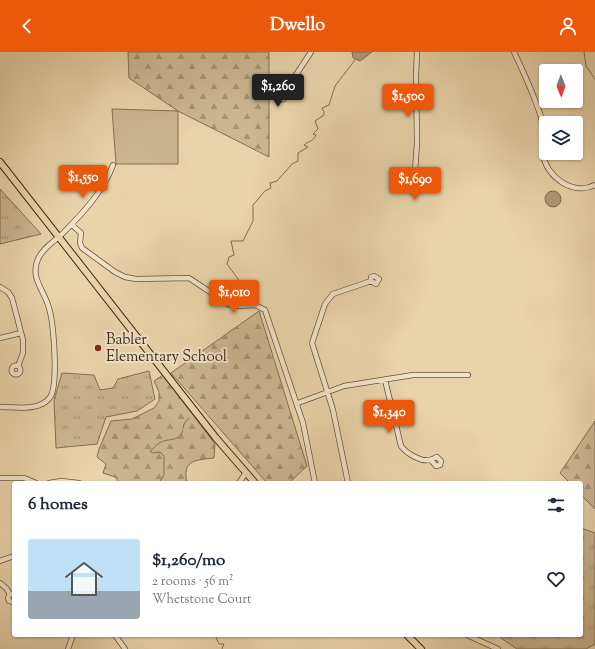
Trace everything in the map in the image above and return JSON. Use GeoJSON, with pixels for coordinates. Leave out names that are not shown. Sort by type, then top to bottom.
{"type":"FeatureCollection","features":[{"type":"Feature","properties":{"kind":"main road"},"geometry":{"type":"LineString","coordinates":[[0,162],[212,434],[245,474],[253,481]]}},
{"type":"Feature","properties":{"kind":"main road"},"geometry":{"type":"LineString","coordinates":[[0,170],[8,173]]}},
{"type":"Feature","properties":{"kind":"main road"},"geometry":{"type":"LineString","coordinates":[[409,637],[421,649]]}},
{"type":"Feature","properties":{"kind":"street"},"geometry":{"type":"LineString","coordinates":[[284,93],[311,52]]}},
{"type":"Feature","properties":{"kind":"street"},"geometry":{"type":"LineString","coordinates":[[414,185],[418,143],[416,76],[418,52]]}},
{"type":"Feature","properties":{"kind":"street"},"geometry":{"type":"LineString","coordinates":[[514,52],[541,118],[543,129],[542,152],[552,172],[556,178],[565,185],[580,188],[595,185]]}},
{"type":"Feature","properties":{"kind":"street"},"geometry":{"type":"LineString","coordinates":[[0,407],[29,408],[41,405],[48,399],[52,392],[54,378],[51,316],[48,303],[35,276],[35,270],[41,254],[72,225],[104,185],[113,165]]}},
{"type":"Feature","properties":{"kind":"street"},"geometry":{"type":"LineString","coordinates":[[72,225],[81,233],[80,243],[82,248],[120,275],[136,279],[189,278],[233,305],[252,304],[262,307],[267,312],[298,403],[315,481]]}},
{"type":"Feature","properties":{"kind":"street"},"geometry":{"type":"LineString","coordinates":[[348,481],[334,415],[312,343],[325,304],[333,294],[371,281]]}},
{"type":"Feature","properties":{"kind":"street"},"geometry":{"type":"LineString","coordinates":[[0,287],[8,292],[12,298],[21,333],[23,353],[18,366]]}},
{"type":"Feature","properties":{"kind":"street"},"geometry":{"type":"LineString","coordinates":[[0,338],[21,333]]}},
{"type":"Feature","properties":{"kind":"street"},"geometry":{"type":"LineString","coordinates":[[298,403],[344,386],[413,375],[468,375]]}},
{"type":"Feature","properties":{"kind":"street"},"geometry":{"type":"LineString","coordinates":[[385,380],[401,446],[410,455],[431,460]]}},
{"type":"Feature","properties":{"kind":"street"},"geometry":{"type":"LineString","coordinates":[[240,481],[245,474]]}},
{"type":"Feature","properties":{"kind":"street"},"geometry":{"type":"LineString","coordinates":[[0,478],[24,478],[31,481]]}},
{"type":"Feature","properties":{"kind":"street"},"geometry":{"type":"LineString","coordinates":[[57,481],[67,481]]}},
{"type":"Feature","properties":{"kind":"street"},"geometry":{"type":"LineString","coordinates":[[0,561],[12,557]]}},
{"type":"Feature","properties":{"kind":"street"},"geometry":{"type":"LineString","coordinates":[[0,584],[12,594],[8,600],[12,601]]}},
{"type":"Feature","properties":{"kind":"street"},"geometry":{"type":"LineString","coordinates":[[68,649],[72,637]]}},
{"type":"Feature","properties":{"kind":"street"},"geometry":{"type":"LineString","coordinates":[[116,637],[125,649]]}},
{"type":"Feature","properties":{"kind":"street"},"geometry":{"type":"LineString","coordinates":[[471,637],[498,649]]}},
{"type":"Feature","properties":{"kind":"green space"},"geometry":{"type":"Polygon","coordinates":[[[128,52],[269,52],[269,157],[178,111],[129,78],[128,52]]]}},
{"type":"Feature","properties":{"kind":"green space"},"geometry":{"type":"Polygon","coordinates":[[[112,109],[178,111],[178,164],[116,164],[112,109]]]}},
{"type":"Feature","properties":{"kind":"green space"},"geometry":{"type":"Polygon","coordinates":[[[0,189],[41,234],[0,244],[0,189]]]}},
{"type":"Feature","properties":{"kind":"green space"},"geometry":{"type":"Polygon","coordinates":[[[259,311],[307,466],[291,481],[265,481],[171,373],[259,311]]]}},
{"type":"Feature","properties":{"kind":"green space"},"geometry":{"type":"Polygon","coordinates":[[[149,371],[155,399],[137,411],[106,417],[97,444],[56,448],[54,400],[62,373],[94,375],[100,390],[113,388],[118,379],[149,371]]]}},
{"type":"Feature","properties":{"kind":"green space"},"geometry":{"type":"Polygon","coordinates":[[[163,375],[215,444],[214,458],[196,461],[188,466],[186,470],[187,481],[118,481],[115,477],[103,473],[106,464],[97,457],[99,449],[111,421],[132,419],[154,408],[159,401],[159,392],[154,381],[163,375]]]}},
{"type":"Feature","properties":{"kind":"green space"},"geometry":{"type":"Polygon","coordinates":[[[595,421],[595,509],[583,497],[583,481],[568,481],[560,473],[595,421]]]}},
{"type":"Feature","properties":{"kind":"green space"},"geometry":{"type":"Polygon","coordinates":[[[583,529],[595,533],[595,644],[586,649],[517,649],[501,638],[583,637],[583,529]]]}},
{"type":"Feature","properties":{"kind":"shaded area"},"geometry":{"type":"Polygon","coordinates":[[[352,52],[372,52],[360,61],[353,58],[352,52]]]}},
{"type":"Feature","properties":{"kind":"shaded area"},"geometry":{"type":"Polygon","coordinates":[[[550,191],[556,191],[561,196],[559,205],[556,207],[550,207],[545,202],[545,196],[550,191]]]}},
{"type":"Feature","properties":{"kind":"waterway"},"geometry":{"type":"LineString","coordinates":[[584,52],[586,66],[595,79]]}},
{"type":"Feature","properties":{"kind":"waterway"},"geometry":{"type":"LineString","coordinates":[[231,297],[240,286],[238,279],[227,264],[229,257],[234,255],[231,241],[243,241],[253,221],[253,205],[265,191],[271,188],[270,183],[277,181],[292,164],[298,161],[298,153],[308,147],[304,145],[315,137],[316,135],[313,134],[318,129],[315,121],[324,115],[322,108],[329,105],[335,86],[355,60]]}},
{"type":"Feature","properties":{"kind":"waterway"},"geometry":{"type":"LineString","coordinates":[[183,428],[184,424],[189,418]]}},
{"type":"Feature","properties":{"kind":"waterway"},"geometry":{"type":"LineString","coordinates":[[160,481],[164,475],[164,456],[160,452],[152,453],[150,451],[161,442],[177,438],[182,434],[183,430]]}},
{"type":"Feature","properties":{"kind":"waterway"},"geometry":{"type":"LineString","coordinates":[[216,637],[219,644],[224,644],[222,649]]}},
{"type":"Feature","properties":{"kind":"place","name":"Babler Elementary School"},"geometry":{"type":"Point","coordinates":[98,348]}}]}
